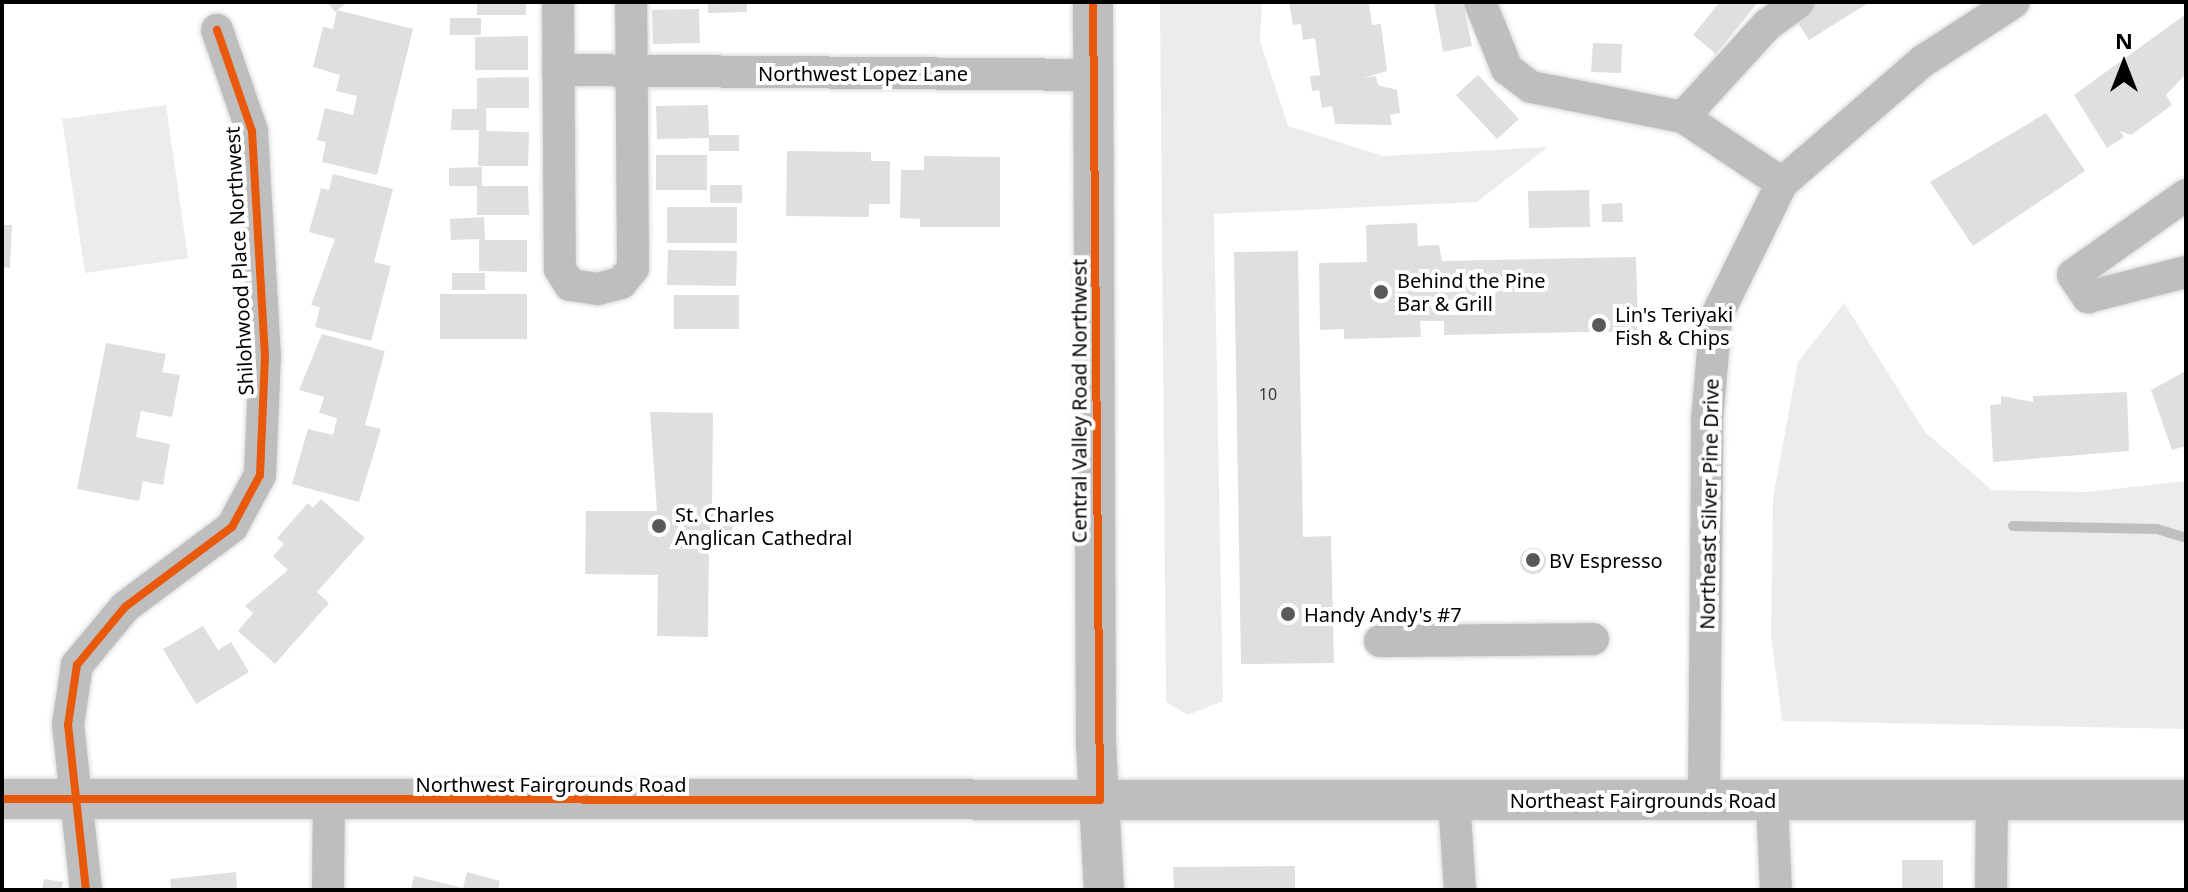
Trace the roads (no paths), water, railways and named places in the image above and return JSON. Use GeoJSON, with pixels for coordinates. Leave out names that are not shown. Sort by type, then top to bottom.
{"type":"FeatureCollection","features":[{"type":"Feature","properties":{"kind":"main road","name":"Central Valley Road Northwest"},"geometry":{"type":"LineString","coordinates":[[1093,2],[1100,800],[1104,890]]}},
{"type":"Feature","properties":{"kind":"main road","name":"Northwest Fairgrounds Road"},"geometry":{"type":"LineString","coordinates":[[2,799],[1100,800]]}},
{"type":"Feature","properties":{"kind":"main road","name":"Northeast Fairgrounds Road"},"geometry":{"type":"LineString","coordinates":[[1100,800],[2186,800]]}},
{"type":"Feature","properties":{"kind":"street"},"geometry":{"type":"LineString","coordinates":[[558,2],[560,269],[570,285],[598,289],[621,283],[633,268],[631,2]]}},
{"type":"Feature","properties":{"kind":"street"},"geometry":{"type":"LineString","coordinates":[[1480,2],[1507,69],[1531,87],[1683,117],[1782,183]]}},
{"type":"Feature","properties":{"kind":"street"},"geometry":{"type":"LineString","coordinates":[[1683,117],[1767,25],[1799,2]]}},
{"type":"Feature","properties":{"kind":"street","name":"Northeast Silver Pine Drive"},"geometry":{"type":"LineString","coordinates":[[1704,800],[1707,421],[1716,317],[1782,183],[1923,61],[2014,2]]}},
{"type":"Feature","properties":{"kind":"street","name":"Shilohwood Place Northwest"},"geometry":{"type":"LineString","coordinates":[[86,890],[79,799],[68,725],[77,665],[125,607],[232,527],[260,475],[265,357],[252,131],[217,30]]}},
{"type":"Feature","properties":{"kind":"street","name":"Northwest Lopez Lane"},"geometry":{"type":"LineString","coordinates":[[558,70],[1094,75]]}},
{"type":"Feature","properties":{"kind":"street"},"geometry":{"type":"LineString","coordinates":[[2186,195],[2073,275],[2088,297],[2186,272]]}},
{"type":"Feature","properties":{"kind":"street"},"geometry":{"type":"LineString","coordinates":[[1380,641],[1593,639]]}},
{"type":"Feature","properties":{"kind":"street"},"geometry":{"type":"LineString","coordinates":[[1991,890],[1992,799]]}},
{"type":"Feature","properties":{"kind":"street"},"geometry":{"type":"LineString","coordinates":[[328,888],[329,800]]}},
{"type":"Feature","properties":{"kind":"street"},"geometry":{"type":"LineString","coordinates":[[1454,800],[1457,889]]}},
{"type":"Feature","properties":{"kind":"street"},"geometry":{"type":"LineString","coordinates":[[1772,800],[1776,890]]}},
{"type":"Feature","properties":{"kind":"waterway"},"geometry":{"type":"LineString","coordinates":[[2013,526],[2157,529],[2186,538]]}},
{"type":"Feature","properties":{"kind":"place","name":"Behind the Pine Bar & Grill"},"geometry":{"type":"Point","coordinates":[1381,292]}},
{"type":"Feature","properties":{"kind":"place","name":"Lin's Teriyaki Fish & Chips"},"geometry":{"type":"Point","coordinates":[1599,325]}},
{"type":"Feature","properties":{"kind":"place","name":"St. Charles Anglican Cathedral"},"geometry":{"type":"Point","coordinates":[659,526]}},
{"type":"Feature","properties":{"kind":"place","name":"BV Espresso"},"geometry":{"type":"Point","coordinates":[1533,560]}},
{"type":"Feature","properties":{"kind":"place","name":"Handy Andy's #7"},"geometry":{"type":"Point","coordinates":[1288,614]}}]}
